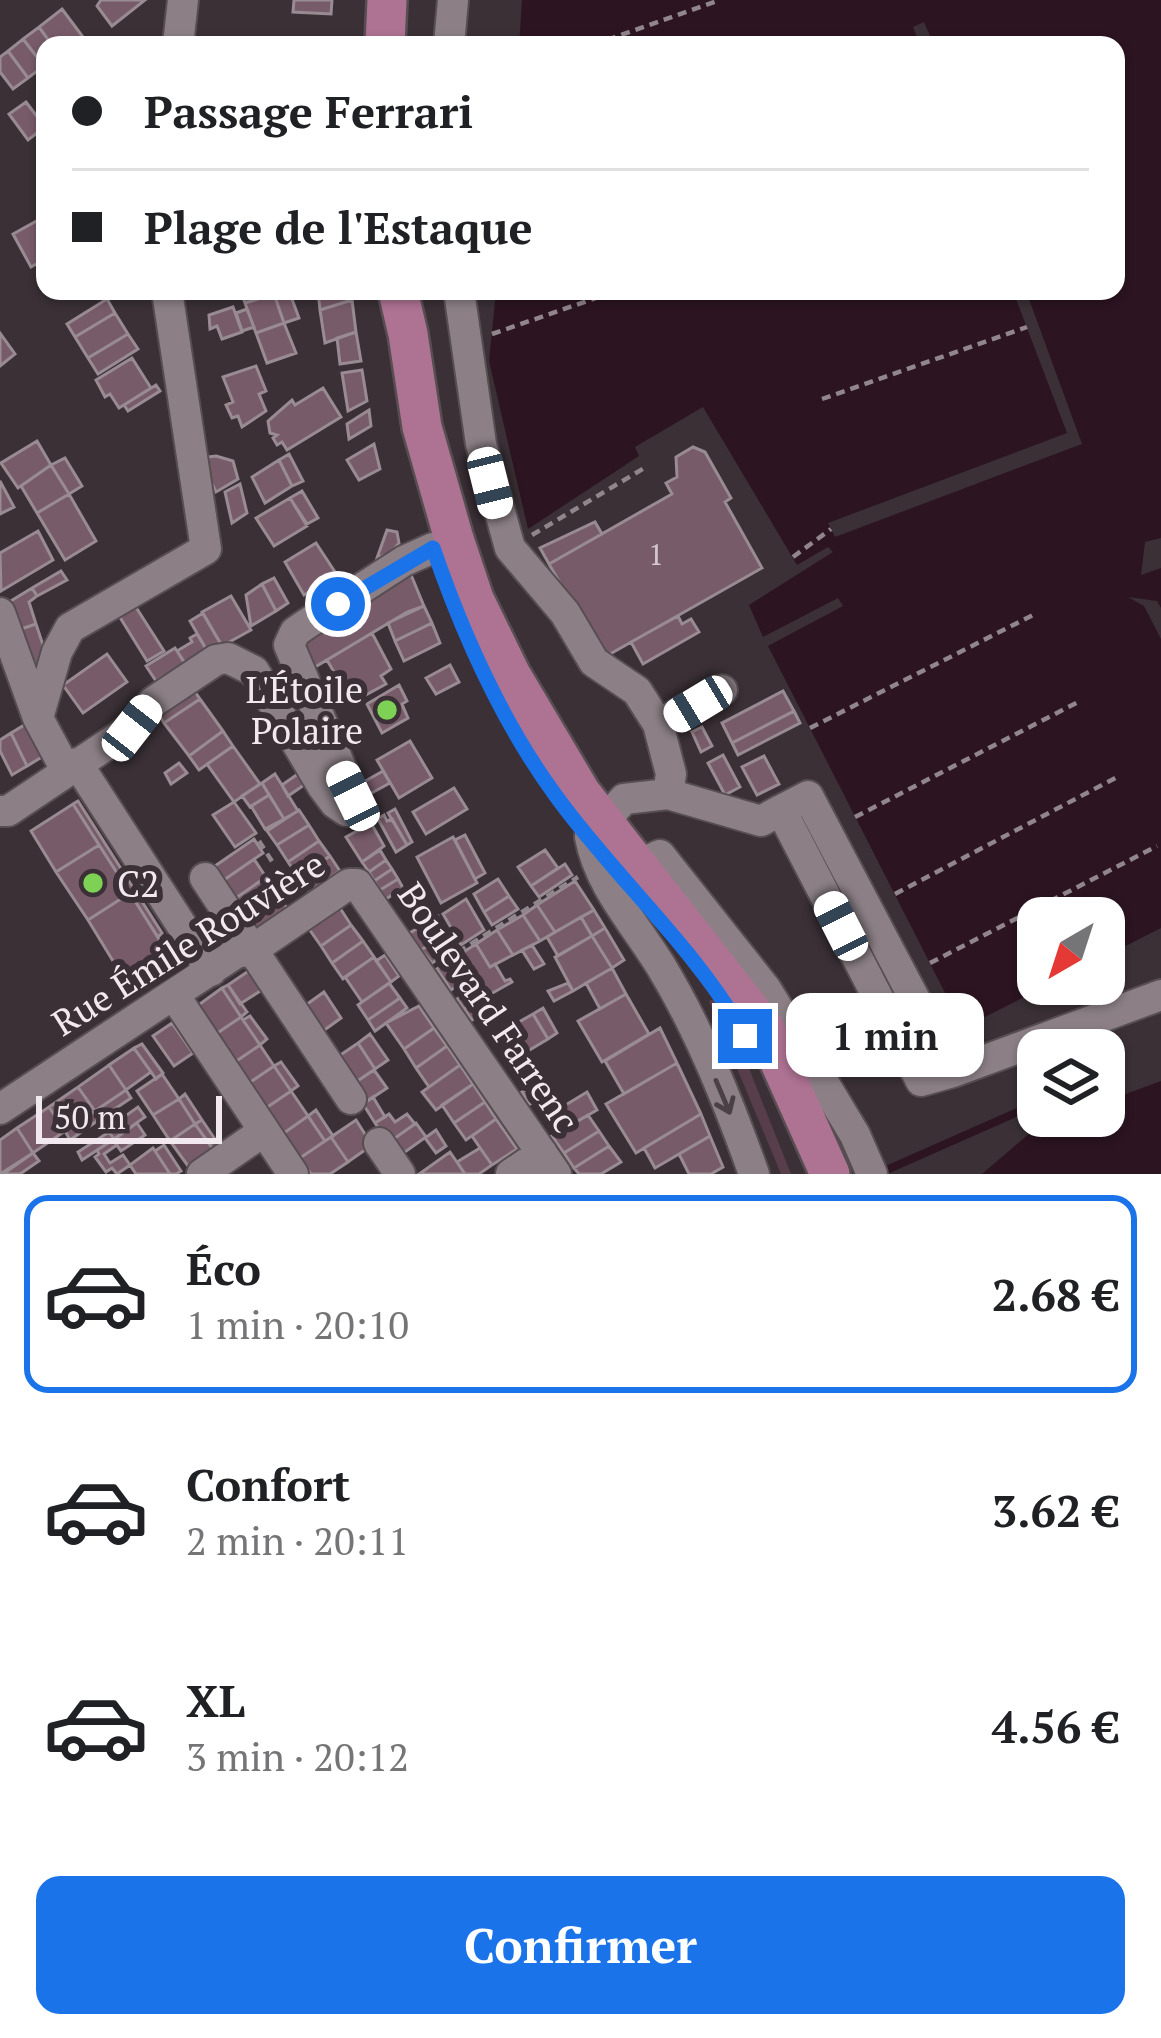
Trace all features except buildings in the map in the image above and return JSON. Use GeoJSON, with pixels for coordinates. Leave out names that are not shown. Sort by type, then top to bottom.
{"type":"FeatureCollection","features":[{"type":"Feature","properties":{"kind":"main road"},"geometry":{"type":"LineString","coordinates":[[385,300],[404,461],[443,543]]}},
{"type":"Feature","properties":{"kind":"main road"},"geometry":{"type":"LineString","coordinates":[[400,300],[443,543],[465,637],[556,796],[726,1003],[745,1036],[802,1174]]}},
{"type":"Feature","properties":{"kind":"main road"},"geometry":{"type":"LineString","coordinates":[[596,841],[638,865],[808,1083],[830,1174]]}},
{"type":"Feature","properties":{"kind":"street"},"geometry":{"type":"LineString","coordinates":[[179,36],[183,0]]}},
{"type":"Feature","properties":{"kind":"street"},"geometry":{"type":"LineString","coordinates":[[450,36],[453,0]]}},
{"type":"Feature","properties":{"kind":"street"},"geometry":{"type":"LineString","coordinates":[[38,718],[56,652],[70,628],[206,549],[168,300]]}},
{"type":"Feature","properties":{"kind":"street"},"geometry":{"type":"LineString","coordinates":[[460,300],[481,444],[510,548],[565,613],[594,662],[637,691],[658,724],[670,774],[668,794]]}},
{"type":"Feature","properties":{"kind":"street"},"geometry":{"type":"LineString","coordinates":[[0,811],[8,811],[132,728],[153,702],[216,660],[228,658],[254,671],[323,787],[347,811],[353,806],[353,796],[290,645],[295,632],[404,561],[443,543]]}},
{"type":"Feature","properties":{"kind":"street"},"geometry":{"type":"LineString","coordinates":[[0,613],[38,718],[211,970]]}},
{"type":"Feature","properties":{"kind":"street"},"geometry":{"type":"LineString","coordinates":[[658,724],[722,690]]}},
{"type":"Feature","properties":{"kind":"street"},"geometry":{"type":"LineString","coordinates":[[754,1174],[691,1020],[596,841],[625,799],[668,794],[761,820],[808,796],[953,1072],[1161,994]]}},
{"type":"Feature","properties":{"kind":"street"},"geometry":{"type":"LineString","coordinates":[[205,878],[350,1099]]}},
{"type":"Feature","properties":{"kind":"street","name":"Rue Émile Rouvière"},"geometry":{"type":"LineString","coordinates":[[0,1109],[236,953],[251,950],[349,884],[357,884]]}},
{"type":"Feature","properties":{"kind":"street","name":"Boulevard Farrenc"},"geometry":{"type":"LineString","coordinates":[[357,884],[549,1164]]}},
{"type":"Feature","properties":{"kind":"street"},"geometry":{"type":"LineString","coordinates":[[174,995],[292,1174]]}},
{"type":"Feature","properties":{"kind":"street"},"geometry":{"type":"LineString","coordinates":[[808,1083],[855,1135],[872,1174]]}},
{"type":"Feature","properties":{"kind":"street"},"geometry":{"type":"LineString","coordinates":[[202,1174],[264,1131]]}},
{"type":"Feature","properties":{"kind":"street"},"geometry":{"type":"LineString","coordinates":[[379,1143],[400,1174]]}},
{"type":"Feature","properties":{"kind":"street"},"geometry":{"type":"LineString","coordinates":[[511,1174],[549,1164]]}},
{"type":"Feature","properties":{"kind":"path"},"geometry":{"type":"LineString","coordinates":[[618,36],[720,0]]}},
{"type":"Feature","properties":{"kind":"path"},"geometry":{"type":"LineString","coordinates":[[492,334],[590,300]]}},
{"type":"Feature","properties":{"kind":"path"},"geometry":{"type":"LineString","coordinates":[[822,399],[1027,327]]}},
{"type":"Feature","properties":{"kind":"path"},"geometry":{"type":"LineString","coordinates":[[510,548],[646,467]]}},
{"type":"Feature","properties":{"kind":"path"},"geometry":{"type":"LineString","coordinates":[[793,557],[831,529]]}},
{"type":"Feature","properties":{"kind":"path"},"geometry":{"type":"LineString","coordinates":[[810,728],[1037,613]]}},
{"type":"Feature","properties":{"kind":"path"},"geometry":{"type":"LineString","coordinates":[[855,817],[1080,701]]}},
{"type":"Feature","properties":{"kind":"path"},"geometry":{"type":"LineString","coordinates":[[895,894],[1119,776]]}},
{"type":"Feature","properties":{"kind":"path"},"geometry":{"type":"LineString","coordinates":[[259,841],[305,914]]}},
{"type":"Feature","properties":{"kind":"path"},"geometry":{"type":"LineString","coordinates":[[420,976],[596,841]]}},
{"type":"Feature","properties":{"kind":"path"},"geometry":{"type":"LineString","coordinates":[[930,963],[1157,846]]}},
{"type":"Feature","properties":{"kind":"shaded area"},"geometry":{"type":"Polygon","coordinates":[[[522,0],[1161,0],[1161,538],[1145,542],[1141,575],[1161,568],[1161,608],[1157,601],[1128,597],[1144,606],[1161,639],[1161,928],[1125,946],[1125,897],[1017,897],[1017,1001],[963,1028],[768,646],[843,606],[838,598],[763,637],[749,605],[833,552],[828,547],[797,565],[703,407],[635,447],[639,456],[528,529],[489,361],[495,300],[1016,300],[1067,433],[828,523],[835,537],[1082,444],[1029,300],[1125,300],[1125,36],[930,36],[924,22],[913,27],[916,36],[520,36],[522,0]]]}},
{"type":"Feature","properties":{"kind":"shaded area"},"geometry":{"type":"Polygon","coordinates":[[[714,999],[731,1023],[791,1174],[781,1174],[709,1001],[714,999]]]}},
{"type":"Feature","properties":{"kind":"shaded area"},"geometry":{"type":"Polygon","coordinates":[[[1161,1081],[1161,1174],[982,1174],[1025,1137],[1125,1137],[1125,1094],[1161,1081]]]}},
{"type":"Feature","properties":{"kind":"waterway"},"geometry":{"type":"LineString","coordinates":[[882,1172],[1017,1112]]}},
{"type":"Feature","properties":{"kind":"place","name":"L'Étoile Polaire"},"geometry":{"type":"Point","coordinates":[387,710]}},
{"type":"Feature","properties":{"kind":"place","name":"C2"},"geometry":{"type":"Point","coordinates":[93,883]}},
{"type":"Feature","properties":{"kind":"route"},"geometry":{"type":"LineString","coordinates":[[338,604],[433,548],[465,637],[556,796],[702,971],[745,1036]]}}]}
